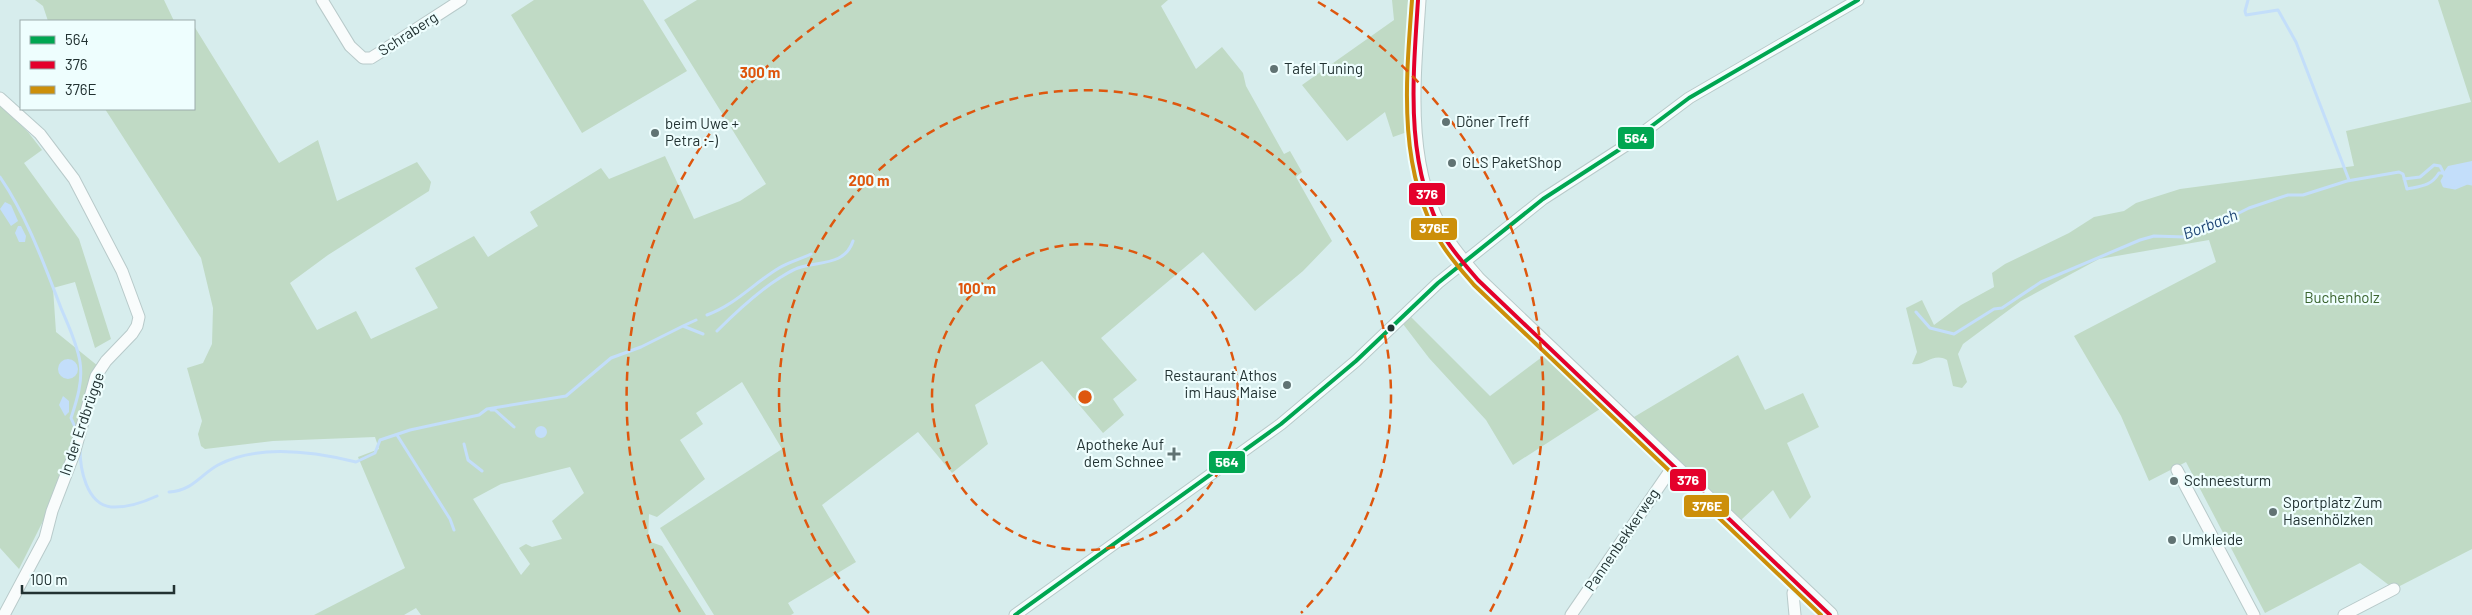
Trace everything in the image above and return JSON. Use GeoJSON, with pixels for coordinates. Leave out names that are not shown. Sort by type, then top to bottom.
{"type":"FeatureCollection","features":[{"type":"Feature","properties":{"kind":"main road"},"geometry":{"type":"LineString","coordinates":[[1418,0],[1412,91],[1413,120],[1418,159],[1434,213],[1445,238],[1478,280],[1525,327],[1674,465],[1830,615]]}},
{"type":"Feature","properties":{"kind":"street","name":"Schraberg"},"geometry":{"type":"LineString","coordinates":[[322,0],[350,46],[363,58],[371,58],[461,0]]}},
{"type":"Feature","properties":{"kind":"street"},"geometry":{"type":"LineString","coordinates":[[1015,615],[1281,424],[1356,360],[1438,283],[1543,199],[1625,146],[1689,98],[1858,0]]}},
{"type":"Feature","properties":{"kind":"street","name":"In der Erdbrügge"},"geometry":{"type":"LineString","coordinates":[[0,98],[40,134],[74,179],[122,271],[139,317],[137,326],[132,334],[106,361],[96,376],[74,454],[52,511],[45,538],[4,615]]}},
{"type":"Feature","properties":{"kind":"street","name":"Pannenbekkerweg"},"geometry":{"type":"LineString","coordinates":[[1571,615],[1674,465]]}},
{"type":"Feature","properties":{"kind":"street"},"geometry":{"type":"LineString","coordinates":[[2177,470],[2254,615]]}},
{"type":"Feature","properties":{"kind":"street"},"geometry":{"type":"LineString","coordinates":[[1795,615],[1792,593],[1799,585]]}},
{"type":"Feature","properties":{"kind":"street"},"geometry":{"type":"LineString","coordinates":[[2344,615],[2394,589]]}},
{"type":"Feature","properties":{"kind":"green space"},"geometry":{"type":"Polygon","coordinates":[[[35,0],[164,0],[174,20],[48,20],[43,6],[35,0]]]}},
{"type":"Feature","properties":{"kind":"green space"},"geometry":{"type":"Polygon","coordinates":[[[534,0],[643,0],[687,71],[582,133],[511,15],[534,0]]]}},
{"type":"Feature","properties":{"kind":"green space"},"geometry":{"type":"Polygon","coordinates":[[[697,0],[1168,0],[1161,6],[1196,69],[1222,47],[1243,73],[1246,86],[1284,154],[1290,151],[1302,172],[1296,177],[1332,241],[1303,271],[1255,311],[1203,252],[1101,338],[1137,380],[1113,399],[1124,415],[1103,433],[1042,361],[975,405],[988,444],[952,473],[918,432],[822,505],[856,562],[788,603],[794,613],[791,615],[714,615],[660,528],[782,449],[742,382],[696,413],[703,424],[680,440],[705,479],[657,517],[649,514],[648,541],[662,546],[706,615],[421,615],[416,608],[404,615],[314,615],[405,568],[358,457],[379,449],[375,437],[273,441],[205,449],[201,446],[198,434],[202,421],[187,368],[203,363],[212,344],[213,308],[201,258],[106,110],[195,110],[195,28],[279,163],[318,140],[337,201],[417,162],[431,182],[429,191],[328,255],[290,283],[317,330],[356,311],[371,339],[438,308],[415,268],[474,236],[488,257],[538,226],[530,212],[601,168],[609,179],[665,156],[694,219],[740,201],[766,184],[664,20],[697,0]],[[570,467],[501,484],[473,499],[521,575],[530,564],[519,548],[526,544],[532,547],[562,539],[552,521],[584,493],[570,467]]]}},
{"type":"Feature","properties":{"kind":"green space"},"geometry":{"type":"Polygon","coordinates":[[[1392,0],[1408,0],[1405,91],[1407,132],[1393,137],[1385,112],[1347,141],[1302,85],[1394,20],[1392,0]]]}},
{"type":"Feature","properties":{"kind":"green space","name":"Buchenholz"},"geometry":{"type":"Polygon","coordinates":[[[2438,0],[2472,0],[2472,161],[2449,185],[2455,188],[2467,183],[2472,184],[2472,549],[2394,589],[2360,563],[2265,613],[2186,462],[2149,481],[2121,416],[2074,336],[2216,262],[2209,240],[2099,259],[2021,301],[1963,344],[1958,354],[1967,382],[1962,388],[1953,386],[1947,360],[1933,358],[1921,363],[1912,364],[1917,352],[1906,308],[1922,300],[1934,325],[1961,305],[1994,287],[1992,273],[2005,264],[2069,233],[2094,217],[2124,211],[2136,203],[2180,189],[2354,166],[2346,131],[2471,102],[2438,0]]]}},
{"type":"Feature","properties":{"kind":"green space"},"geometry":{"type":"Polygon","coordinates":[[[0,105],[28,132],[42,150],[24,163],[79,239],[111,339],[95,348],[75,282],[53,288],[56,332],[98,366],[53,501],[19,569],[0,548],[0,105]]]}},
{"type":"Feature","properties":{"kind":"green space"},"geometry":{"type":"Polygon","coordinates":[[[1411,317],[1490,396],[1546,354],[1603,407],[1513,465],[1486,420],[1429,358],[1403,324],[1411,317]]]}},
{"type":"Feature","properties":{"kind":"green space"},"geometry":{"type":"Polygon","coordinates":[[[1738,355],[1765,410],[1803,393],[1819,427],[1787,443],[1811,497],[1790,519],[1773,490],[1741,520],[1634,417],[1738,355]]]}},
{"type":"Feature","properties":{"kind":"water"},"geometry":{"type":"Polygon","coordinates":[[[2472,161],[2472,184],[2467,183],[2455,188],[2444,186],[2442,181],[2445,176],[2443,173],[2448,166],[2472,161]]]}},
{"type":"Feature","properties":{"kind":"water"},"geometry":{"type":"Polygon","coordinates":[[[5,202],[11,205],[18,221],[11,226],[0,209],[5,202]]]}},
{"type":"Feature","properties":{"kind":"water"},"geometry":{"type":"Polygon","coordinates":[[[18,226],[21,226],[26,236],[25,242],[19,242],[15,233],[18,226]]]}},
{"type":"Feature","properties":{"kind":"water"},"geometry":{"type":"Polygon","coordinates":[[[68,359],[75,362],[78,369],[75,376],[68,379],[61,376],[58,369],[61,362],[68,359]]]}},
{"type":"Feature","properties":{"kind":"water"},"geometry":{"type":"Polygon","coordinates":[[[63,396],[69,401],[69,412],[65,416],[59,405],[63,396]]]}},
{"type":"Feature","properties":{"kind":"water"},"geometry":{"type":"Polygon","coordinates":[[[539,426],[543,426],[547,432],[543,438],[539,438],[535,434],[535,430],[539,426]]]}},
{"type":"Feature","properties":{"kind":"waterway"},"geometry":{"type":"LineString","coordinates":[[2248,0],[2245,11],[2246,15],[2278,10],[2296,42],[2349,180]]}},
{"type":"Feature","properties":{"kind":"waterway"},"geometry":{"type":"LineString","coordinates":[[2404,179],[2420,177],[2434,165],[2440,166],[2443,172]]}},
{"type":"Feature","properties":{"kind":"waterway","name":"Borbach"},"geometry":{"type":"LineString","coordinates":[[1916,312],[1930,328],[1954,334],[1994,309],[2002,308],[2041,282],[2140,240],[2154,236],[2185,237],[2199,233],[2249,208],[2288,195],[2303,195],[2347,181],[2399,172],[2403,174],[2407,189],[2426,185],[2433,181],[2439,173],[2443,173],[2445,176],[2442,181],[2444,186],[2455,188],[2467,183],[2472,184]]}},
{"type":"Feature","properties":{"kind":"waterway"},"geometry":{"type":"LineString","coordinates":[[0,177],[19,208],[34,241],[77,348],[81,376],[71,418],[75,427]]}},
{"type":"Feature","properties":{"kind":"waterway"},"geometry":{"type":"LineString","coordinates":[[717,331],[772,283],[798,268],[837,259],[844,255],[853,241]]}},
{"type":"Feature","properties":{"kind":"waterway"},"geometry":{"type":"LineString","coordinates":[[707,315],[727,306],[779,268],[811,254]]}},
{"type":"Feature","properties":{"kind":"waterway"},"geometry":{"type":"LineString","coordinates":[[683,326],[696,320]]}},
{"type":"Feature","properties":{"kind":"waterway"},"geometry":{"type":"LineString","coordinates":[[169,492],[184,489],[218,465],[233,458],[250,454],[268,452],[305,453],[356,462],[375,453],[380,440],[410,430],[479,415],[487,409],[566,396],[611,358],[641,347],[683,326],[703,334]]}},
{"type":"Feature","properties":{"kind":"waterway"},"geometry":{"type":"LineString","coordinates":[[491,410],[495,410],[514,427]]}},
{"type":"Feature","properties":{"kind":"waterway"},"geometry":{"type":"LineString","coordinates":[[397,435],[450,519],[454,530]]}},
{"type":"Feature","properties":{"kind":"waterway"},"geometry":{"type":"LineString","coordinates":[[464,444],[468,460],[482,471]]}},
{"type":"Feature","properties":{"kind":"waterway"},"geometry":{"type":"LineString","coordinates":[[80,449],[81,466],[86,484],[90,492],[102,504],[111,507],[123,507],[157,496]]}},
{"type":"Feature","properties":{"kind":"transit line","name":"376E"},"geometry":{"type":"LineString","coordinates":[[1412,0],[1407,93],[1411,155],[1417,185],[1427,215],[1441,243],[1474,285],[1821,615]]}},
{"type":"Feature","properties":{"kind":"transit line","name":"376"},"geometry":{"type":"LineString","coordinates":[[1418,0],[1414,61],[1414,122],[1417,152],[1432,210],[1449,244],[1478,280],[1830,615]]}},
{"type":"Feature","properties":{"kind":"transit line","name":"564"},"geometry":{"type":"LineString","coordinates":[[1015,615],[1281,424],[1356,361],[1438,283],[1543,199],[1625,146],[1689,98],[1858,0]]}},
{"type":"Feature","properties":{"kind":"place","name":"Tafel Tuning"},"geometry":{"type":"Point","coordinates":[1274,69]}},
{"type":"Feature","properties":{"kind":"place","name":"Döner Treff"},"geometry":{"type":"Point","coordinates":[1446,122]}},
{"type":"Feature","properties":{"kind":"place","name":"beim Uwe + Petra :-)"},"geometry":{"type":"Point","coordinates":[655,133]}},
{"type":"Feature","properties":{"kind":"place","name":"GLS PaketShop"},"geometry":{"type":"Point","coordinates":[1452,163]}},
{"type":"Feature","properties":{"kind":"place","name":"Restaurant Athos im Haus Maise"},"geometry":{"type":"Point","coordinates":[1287,385]}},
{"type":"Feature","properties":{"kind":"place","name":"Apotheke Auf dem Schnee"},"geometry":{"type":"Point","coordinates":[1174,454]}},
{"type":"Feature","properties":{"kind":"place","name":"Schneesturm"},"geometry":{"type":"Point","coordinates":[2174,481]}},
{"type":"Feature","properties":{"kind":"place","name":"Sportplatz Zum Hasenhölzken"},"geometry":{"type":"Point","coordinates":[2273,512]}},
{"type":"Feature","properties":{"kind":"place","name":"Umkleide"},"geometry":{"type":"Point","coordinates":[2172,540]}}]}
